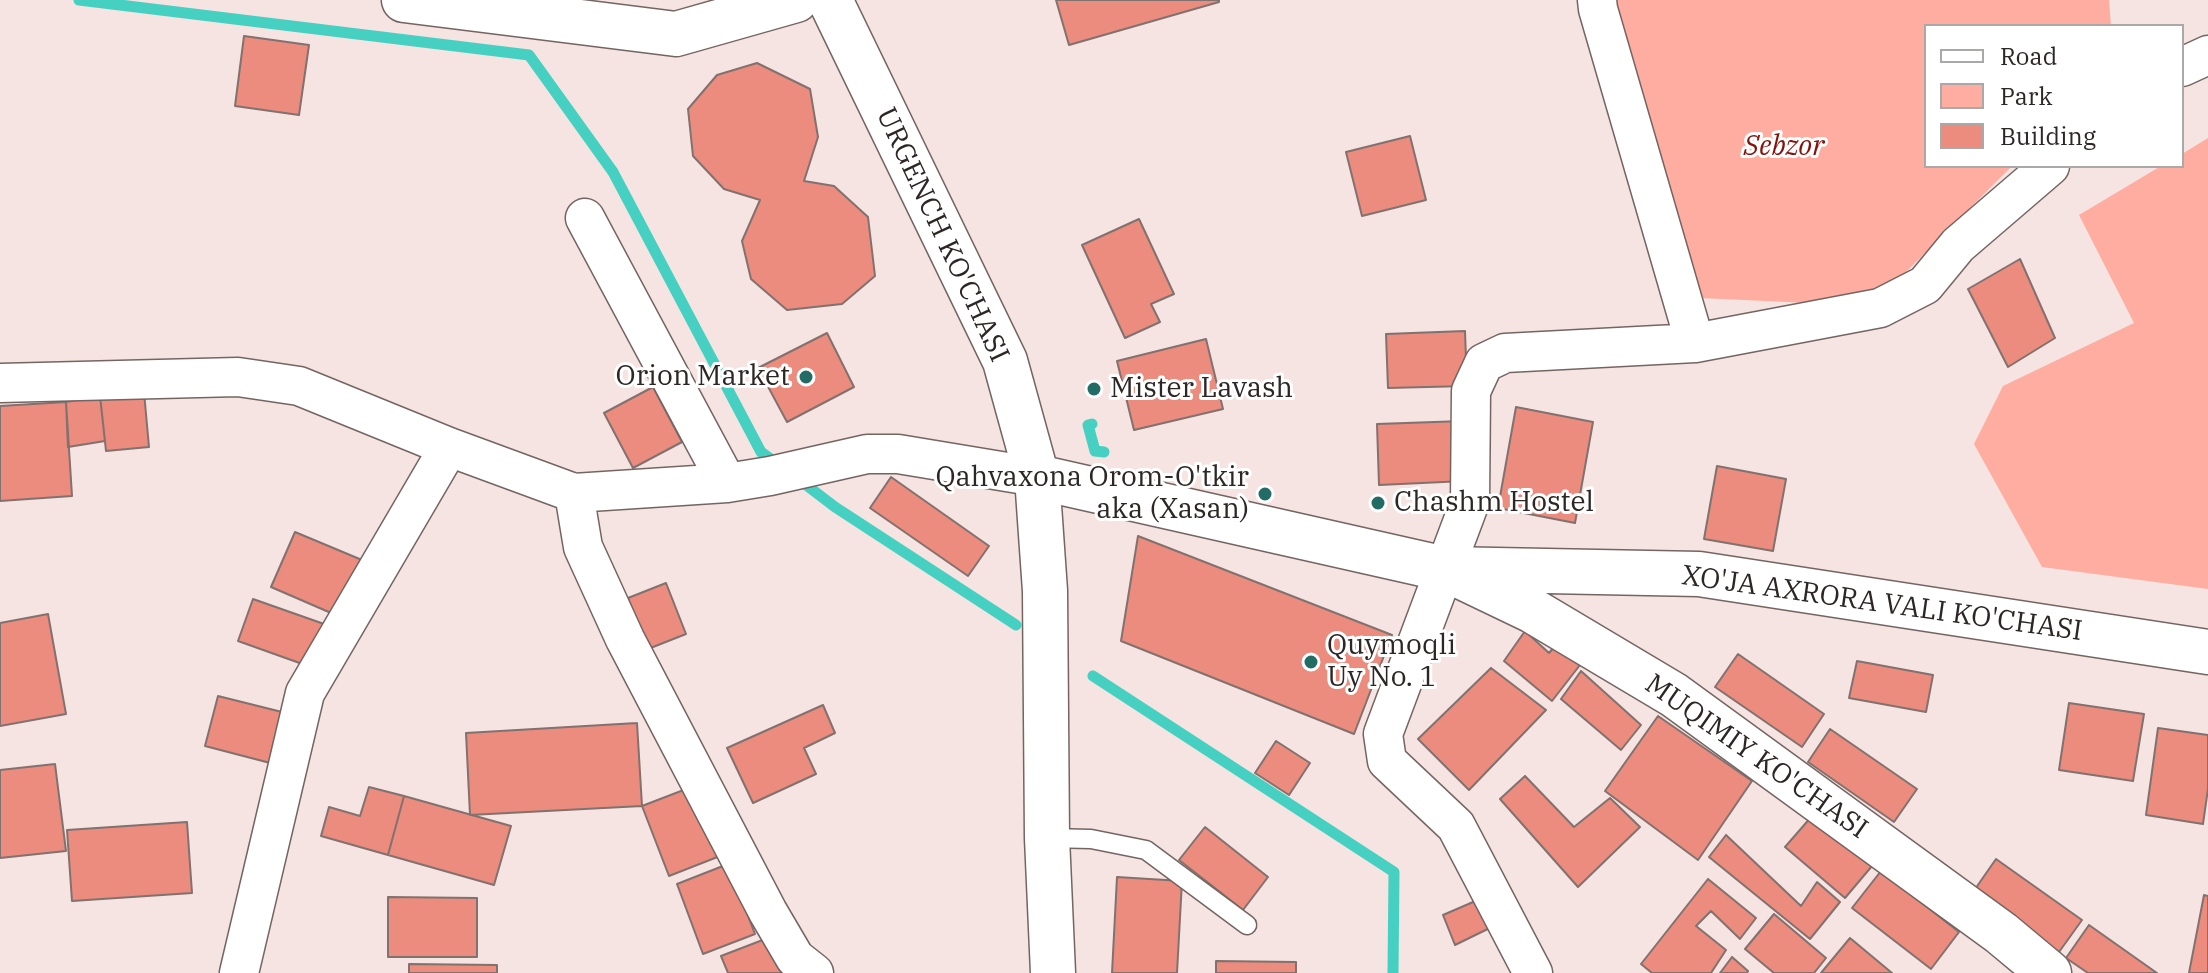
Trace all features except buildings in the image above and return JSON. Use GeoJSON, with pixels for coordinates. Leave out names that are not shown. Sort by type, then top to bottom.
{"type":"FeatureCollection","features":[{"type":"Feature","properties":{"kind":"main road"},"geometry":{"type":"LineString","coordinates":[[426,1],[676,34],[796,0]]}},
{"type":"Feature","properties":{"kind":"main road","name":"URGENCH KO'CHASI"},"geometry":{"type":"LineString","coordinates":[[830,0],[1005,361],[1037,477],[1045,591],[1047,838],[1053,973]]}},
{"type":"Feature","properties":{"kind":"main road","name":"XO'JA AXRORA VALI KO'CHASI"},"geometry":{"type":"LineString","coordinates":[[1037,477],[1445,569],[1699,574],[2208,652]]}},
{"type":"Feature","properties":{"kind":"main road","name":"MUQIMIY KO'CHASI"},"geometry":{"type":"LineString","coordinates":[[1445,569],[1533,611],[1674,695],[2001,933],[2049,973]]}},
{"type":"Feature","properties":{"kind":"street"},"geometry":{"type":"LineString","coordinates":[[1597,0],[1695,343]]}},
{"type":"Feature","properties":{"kind":"street"},"geometry":{"type":"LineString","coordinates":[[2184,66],[2208,55]]}},
{"type":"Feature","properties":{"kind":"street"},"geometry":{"type":"LineString","coordinates":[[1533,973],[1456,826],[1387,761],[1383,734],[1470,502],[1471,391],[1484,363],[1505,353],[1695,343],[1880,308],[1925,285],[1958,245],[2048,168]]}},
{"type":"Feature","properties":{"kind":"street"},"geometry":{"type":"LineString","coordinates":[[585,218],[727,483]]}},
{"type":"Feature","properties":{"kind":"street"},"geometry":{"type":"LineString","coordinates":[[0,383],[238,377],[299,386],[449,447],[574,493],[727,483],[867,454],[898,454],[1037,477]]}},
{"type":"Feature","properties":{"kind":"street"},"geometry":{"type":"LineString","coordinates":[[239,973],[305,693],[449,447]]}},
{"type":"Feature","properties":{"kind":"street"},"geometry":{"type":"LineString","coordinates":[[574,493],[583,547],[625,639],[768,912],[795,958],[814,973]]}},
{"type":"Feature","properties":{"kind":"lane"},"geometry":{"type":"LineString","coordinates":[[1047,838],[1091,839],[1146,850],[1247,925]]}},
{"type":"Feature","properties":{"kind":"green space","name":"Sebzor"},"geometry":{"type":"Polygon","coordinates":[[[1594,0],[2109,0],[2111,24],[1924,24],[1924,168],[2010,168],[1894,284],[1809,303],[1678,297],[1594,0]]]}},
{"type":"Feature","properties":{"kind":"green space"},"geometry":{"type":"Polygon","coordinates":[[[2208,138],[2208,589],[2042,567],[1974,444],[2003,386],[2134,323],[2079,215],[2158,168],[2184,168],[2184,153],[2208,138]]]}},
{"type":"Feature","properties":{"kind":"waterway"},"geometry":{"type":"LineString","coordinates":[[79,0],[529,55],[613,172],[761,452],[780,466]]}},
{"type":"Feature","properties":{"kind":"waterway"},"geometry":{"type":"LineString","coordinates":[[1092,424],[1088,425],[1095,451],[1104,452]]}},
{"type":"Feature","properties":{"kind":"waterway"},"geometry":{"type":"LineString","coordinates":[[797,478],[835,507],[1016,625]]}},
{"type":"Feature","properties":{"kind":"waterway"},"geometry":{"type":"LineString","coordinates":[[1093,676],[1394,872],[1393,973]]}},
{"type":"Feature","properties":{"kind":"place","name":"Orion Market"},"geometry":{"type":"Point","coordinates":[806,377]}},
{"type":"Feature","properties":{"kind":"place","name":"Mister Lavash"},"geometry":{"type":"Point","coordinates":[1094,389]}},
{"type":"Feature","properties":{"kind":"place","name":"Qahvaxona Orom-O'tkir aka (Xasan)"},"geometry":{"type":"Point","coordinates":[1265,494]}},
{"type":"Feature","properties":{"kind":"place","name":"Chashm Hostel"},"geometry":{"type":"Point","coordinates":[1378,503]}},
{"type":"Feature","properties":{"kind":"place","name":"Quymoqli Uy No. 1"},"geometry":{"type":"Point","coordinates":[1311,662]}}]}
